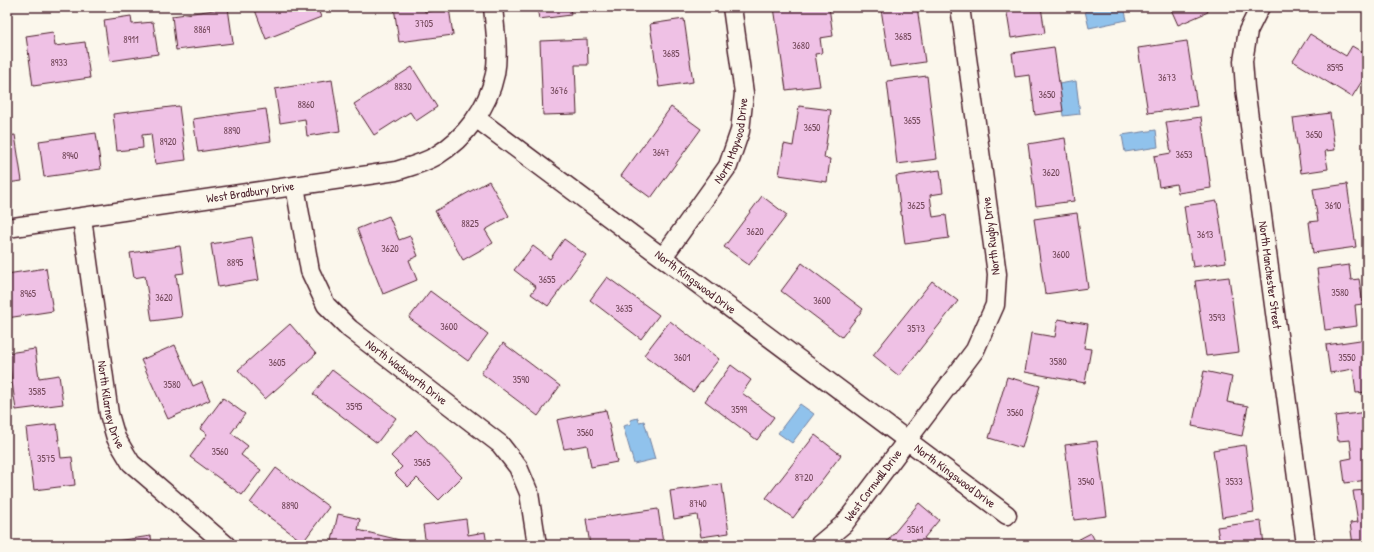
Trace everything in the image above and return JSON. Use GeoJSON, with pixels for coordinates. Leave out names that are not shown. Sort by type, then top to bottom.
{"type":"FeatureCollection","features":[{"type":"Feature","properties":{"kind":"street"},"geometry":{"type":"LineString","coordinates":[[476,118],[488,95],[494,74],[496,44],[494,7]]}},
{"type":"Feature","properties":{"kind":"street","name":"North Maywood Drive"},"geometry":{"type":"LineString","coordinates":[[663,257],[728,166],[740,130],[744,93],[732,7]]}},
{"type":"Feature","properties":{"kind":"street","name":"North Rugby Drive"},"geometry":{"type":"LineString","coordinates":[[907,440],[975,350],[995,305],[997,274],[960,7]]}},
{"type":"Feature","properties":{"kind":"street","name":"North Manchester Street"},"geometry":{"type":"LineString","coordinates":[[1260,7],[1248,32],[1243,61],[1245,88],[1306,545]]}},
{"type":"Feature","properties":{"kind":"street","name":"West Bradbury Drive"},"geometry":{"type":"LineString","coordinates":[[7,228],[396,170],[416,165],[435,157],[453,144],[467,130],[476,118]]}},
{"type":"Feature","properties":{"kind":"street","name":"North Kingswood Drive"},"geometry":{"type":"LineString","coordinates":[[476,118],[1007,515]]}},
{"type":"Feature","properties":{"kind":"street","name":"North Wadsworth Drive"},"geometry":{"type":"LineString","coordinates":[[295,186],[310,271],[326,305],[350,328],[500,444],[518,467],[529,492],[537,545]]}},
{"type":"Feature","properties":{"kind":"street","name":"North Kilarney Drive"},"geometry":{"type":"LineString","coordinates":[[82,218],[109,414],[116,438],[131,462],[226,545]]}},
{"type":"Feature","properties":{"kind":"street","name":"West Cornwall Drive"},"geometry":{"type":"LineString","coordinates":[[819,545],[844,524],[907,440]]}},
{"type":"Feature","properties":{"kind":"water"},"geometry":{"type":"Polygon","coordinates":[[[1107,7],[1124,7],[1127,20],[1089,28],[1085,11],[1107,7]]]}},
{"type":"Feature","properties":{"kind":"water"},"geometry":{"type":"Polygon","coordinates":[[[1076,81],[1080,114],[1063,116],[1059,84],[1076,81]]]}},
{"type":"Feature","properties":{"kind":"water"},"geometry":{"type":"Polygon","coordinates":[[[1156,130],[1158,147],[1125,152],[1122,135],[1156,130]]]}},
{"type":"Feature","properties":{"kind":"water"},"geometry":{"type":"Polygon","coordinates":[[[800,404],[814,414],[792,443],[778,433],[800,404]]]}},
{"type":"Feature","properties":{"kind":"water"},"geometry":{"type":"Polygon","coordinates":[[[638,418],[639,422],[644,421],[655,459],[634,464],[623,426],[631,424],[630,420],[638,418]]]}},
{"type":"Feature","properties":{"kind":"building"},"geometry":{"type":"Polygon","coordinates":[[[263,7],[317,7],[321,17],[266,39],[255,10],[263,7]]]}},
{"type":"Feature","properties":{"kind":"building"},"geometry":{"type":"Polygon","coordinates":[[[394,7],[424,7],[425,12],[449,8],[453,35],[399,42],[394,7]]]}},
{"type":"Feature","properties":{"kind":"building"},"geometry":{"type":"Polygon","coordinates":[[[537,7],[570,7],[571,15],[539,19],[537,7]]]}},
{"type":"Feature","properties":{"kind":"building"},"geometry":{"type":"Polygon","coordinates":[[[774,7],[829,7],[833,36],[820,38],[822,53],[815,54],[820,86],[786,90],[774,7]]]}},
{"type":"Feature","properties":{"kind":"building"},"geometry":{"type":"Polygon","coordinates":[[[893,7],[917,7],[925,62],[890,67],[881,9],[893,7]]]}},
{"type":"Feature","properties":{"kind":"building"},"geometry":{"type":"Polygon","coordinates":[[[1006,7],[1041,7],[1045,33],[1011,38],[1006,7]]]}},
{"type":"Feature","properties":{"kind":"building"},"geometry":{"type":"Polygon","coordinates":[[[1170,7],[1206,7],[1208,12],[1178,25],[1170,7]]]}},
{"type":"Feature","properties":{"kind":"building"},"geometry":{"type":"Polygon","coordinates":[[[228,8],[233,43],[176,50],[172,16],[228,8]]]}},
{"type":"Feature","properties":{"kind":"building"},"geometry":{"type":"Polygon","coordinates":[[[131,16],[132,24],[153,22],[158,54],[110,61],[104,20],[131,16]]]}},
{"type":"Feature","properties":{"kind":"building"},"geometry":{"type":"Polygon","coordinates":[[[684,19],[693,82],[659,87],[650,24],[684,19]]]}},
{"type":"Feature","properties":{"kind":"building"},"geometry":{"type":"Polygon","coordinates":[[[53,32],[55,46],[85,42],[90,78],[33,86],[26,36],[53,32]]]}},
{"type":"Feature","properties":{"kind":"building"},"geometry":{"type":"Polygon","coordinates":[[[1310,34],[1346,56],[1352,46],[1367,55],[1367,73],[1352,97],[1293,61],[1310,34]]]}},
{"type":"Feature","properties":{"kind":"building"},"geometry":{"type":"Polygon","coordinates":[[[587,39],[588,65],[575,65],[577,114],[543,115],[540,41],[587,39]]]}},
{"type":"Feature","properties":{"kind":"building"},"geometry":{"type":"Polygon","coordinates":[[[1187,41],[1197,106],[1148,113],[1138,48],[1187,41]]]}},
{"type":"Feature","properties":{"kind":"building"},"geometry":{"type":"Polygon","coordinates":[[[1054,47],[1063,111],[1035,115],[1030,75],[1015,77],[1012,53],[1054,47]]]}},
{"type":"Feature","properties":{"kind":"building"},"geometry":{"type":"Polygon","coordinates":[[[412,67],[437,107],[416,121],[410,112],[374,135],[354,104],[412,67]]]}},
{"type":"Feature","properties":{"kind":"building"},"geometry":{"type":"Polygon","coordinates":[[[927,76],[937,159],[897,164],[887,81],[927,76]]]}},
{"type":"Feature","properties":{"kind":"building"},"geometry":{"type":"Polygon","coordinates":[[[332,80],[340,131],[307,136],[305,119],[280,123],[275,89],[332,80]]]}},
{"type":"Feature","properties":{"kind":"building"},"geometry":{"type":"Polygon","coordinates":[[[179,106],[186,160],[155,164],[151,134],[142,135],[143,148],[117,151],[113,114],[179,106]]]}},
{"type":"Feature","properties":{"kind":"building"},"geometry":{"type":"Polygon","coordinates":[[[799,106],[831,110],[824,158],[830,159],[827,182],[779,175],[784,144],[793,146],[799,106]]]}},
{"type":"Feature","properties":{"kind":"building"},"geometry":{"type":"Polygon","coordinates":[[[671,107],[701,129],[651,198],[621,176],[671,107]]]}},
{"type":"Feature","properties":{"kind":"building"},"geometry":{"type":"Polygon","coordinates":[[[266,109],[271,141],[198,152],[193,119],[266,109]]]}},
{"type":"Feature","properties":{"kind":"building"},"geometry":{"type":"Polygon","coordinates":[[[1330,113],[1335,150],[1325,151],[1328,169],[1301,173],[1293,118],[1330,113]]]}},
{"type":"Feature","properties":{"kind":"building"},"geometry":{"type":"Polygon","coordinates":[[[1201,117],[1211,188],[1178,193],[1176,184],[1159,187],[1154,156],[1171,153],[1166,122],[1201,117]]]}},
{"type":"Feature","properties":{"kind":"building"},"geometry":{"type":"Polygon","coordinates":[[[96,133],[101,169],[44,177],[39,141],[96,133]]]}},
{"type":"Feature","properties":{"kind":"building"},"geometry":{"type":"Polygon","coordinates":[[[15,135],[22,181],[7,183],[7,136],[15,135]]]}},
{"type":"Feature","properties":{"kind":"building"},"geometry":{"type":"Polygon","coordinates":[[[1065,138],[1074,201],[1036,206],[1028,144],[1065,138]]]}},
{"type":"Feature","properties":{"kind":"building"},"geometry":{"type":"Polygon","coordinates":[[[940,170],[943,193],[930,195],[933,217],[946,215],[949,238],[905,244],[896,176],[940,170]]]}},
{"type":"Feature","properties":{"kind":"building"},"geometry":{"type":"Polygon","coordinates":[[[489,181],[509,216],[485,230],[493,243],[463,260],[435,211],[489,181]]]}},
{"type":"Feature","properties":{"kind":"building"},"geometry":{"type":"Polygon","coordinates":[[[1347,184],[1356,247],[1313,253],[1309,222],[1318,221],[1313,189],[1347,184]]]}},
{"type":"Feature","properties":{"kind":"building"},"geometry":{"type":"Polygon","coordinates":[[[762,196],[787,215],[749,265],[724,247],[762,196]]]}},
{"type":"Feature","properties":{"kind":"building"},"geometry":{"type":"Polygon","coordinates":[[[1217,201],[1226,262],[1193,267],[1184,206],[1217,201]]]}},
{"type":"Feature","properties":{"kind":"building"},"geometry":{"type":"Polygon","coordinates":[[[1077,213],[1088,288],[1045,294],[1034,219],[1077,213]]]}},
{"type":"Feature","properties":{"kind":"building"},"geometry":{"type":"Polygon","coordinates":[[[389,216],[399,240],[410,236],[418,256],[409,260],[417,280],[383,294],[357,229],[389,216]]]}},
{"type":"Feature","properties":{"kind":"building"},"geometry":{"type":"Polygon","coordinates":[[[252,237],[259,280],[218,287],[211,244],[252,237]]]}},
{"type":"Feature","properties":{"kind":"building"},"geometry":{"type":"Polygon","coordinates":[[[564,239],[586,255],[548,306],[531,294],[536,287],[514,270],[533,246],[550,259],[564,239]]]}},
{"type":"Feature","properties":{"kind":"building"},"geometry":{"type":"Polygon","coordinates":[[[180,246],[184,273],[176,274],[182,317],[152,321],[145,276],[134,278],[130,253],[180,246]]]}},
{"type":"Feature","properties":{"kind":"building"},"geometry":{"type":"Polygon","coordinates":[[[802,263],[863,309],[842,337],[781,291],[802,263]]]}},
{"type":"Feature","properties":{"kind":"building"},"geometry":{"type":"Polygon","coordinates":[[[1349,265],[1351,280],[1359,279],[1363,304],[1355,305],[1357,326],[1325,330],[1317,269],[1349,265]]]}},
{"type":"Feature","properties":{"kind":"building"},"geometry":{"type":"Polygon","coordinates":[[[46,268],[53,311],[7,318],[7,274],[46,268]]]}},
{"type":"Feature","properties":{"kind":"building"},"geometry":{"type":"Polygon","coordinates":[[[607,277],[659,315],[641,339],[590,300],[607,277]]]}},
{"type":"Feature","properties":{"kind":"building"},"geometry":{"type":"Polygon","coordinates":[[[1229,277],[1239,352],[1206,356],[1195,281],[1229,277]]]}},
{"type":"Feature","properties":{"kind":"building"},"geometry":{"type":"Polygon","coordinates":[[[932,281],[958,301],[899,376],[873,355],[932,281]]]}},
{"type":"Feature","properties":{"kind":"building"},"geometry":{"type":"Polygon","coordinates":[[[430,291],[488,334],[468,361],[409,318],[430,291]]]}},
{"type":"Feature","properties":{"kind":"building"},"geometry":{"type":"Polygon","coordinates":[[[1058,319],[1088,324],[1084,348],[1091,349],[1085,383],[1025,372],[1031,333],[1055,337],[1058,319]]]}},
{"type":"Feature","properties":{"kind":"building"},"geometry":{"type":"Polygon","coordinates":[[[670,321],[719,359],[693,392],[644,355],[670,321]]]}},
{"type":"Feature","properties":{"kind":"building"},"geometry":{"type":"Polygon","coordinates":[[[290,324],[316,354],[265,399],[238,370],[290,324]]]}},
{"type":"Feature","properties":{"kind":"building"},"geometry":{"type":"Polygon","coordinates":[[[1367,339],[1367,392],[1356,393],[1353,369],[1330,373],[1326,345],[1367,339]]]}},
{"type":"Feature","properties":{"kind":"building"},"geometry":{"type":"Polygon","coordinates":[[[503,343],[560,386],[538,416],[481,373],[503,343]]]}},
{"type":"Feature","properties":{"kind":"building"},"geometry":{"type":"Polygon","coordinates":[[[175,345],[193,386],[202,382],[210,400],[168,419],[141,360],[175,345]]]}},
{"type":"Feature","properties":{"kind":"building"},"geometry":{"type":"Polygon","coordinates":[[[35,349],[39,378],[59,375],[63,404],[16,410],[8,353],[35,349]]]}},
{"type":"Feature","properties":{"kind":"building"},"geometry":{"type":"Polygon","coordinates":[[[731,365],[751,380],[742,393],[774,417],[757,440],[705,401],[731,365]]]}},
{"type":"Feature","properties":{"kind":"building"},"geometry":{"type":"Polygon","coordinates":[[[332,370],[396,418],[377,443],[313,394],[332,370]]]}},
{"type":"Feature","properties":{"kind":"building"},"geometry":{"type":"Polygon","coordinates":[[[1204,371],[1232,377],[1227,402],[1248,406],[1242,436],[1192,426],[1204,371]]]}},
{"type":"Feature","properties":{"kind":"building"},"geometry":{"type":"Polygon","coordinates":[[[1007,377],[1040,386],[1022,448],[989,438],[1007,377]]]}},
{"type":"Feature","properties":{"kind":"building"},"geometry":{"type":"Polygon","coordinates":[[[223,398],[245,414],[231,433],[248,446],[241,455],[261,470],[242,495],[190,457],[207,434],[200,429],[223,398]]]}},
{"type":"Feature","properties":{"kind":"building"},"geometry":{"type":"Polygon","coordinates":[[[606,410],[617,462],[591,467],[587,445],[564,449],[557,420],[606,410]]]}},
{"type":"Feature","properties":{"kind":"building"},"geometry":{"type":"Polygon","coordinates":[[[1367,412],[1367,480],[1345,483],[1342,460],[1352,458],[1350,440],[1338,441],[1335,416],[1367,412]]]}},
{"type":"Feature","properties":{"kind":"building"},"geometry":{"type":"Polygon","coordinates":[[[57,424],[61,458],[72,457],[75,485],[34,490],[26,428],[57,424]]]}},
{"type":"Feature","properties":{"kind":"building"},"geometry":{"type":"Polygon","coordinates":[[[416,430],[462,477],[439,500],[417,478],[408,487],[395,474],[402,467],[391,456],[416,430]]]}},
{"type":"Feature","properties":{"kind":"building"},"geometry":{"type":"Polygon","coordinates":[[[815,435],[841,455],[793,518],[766,498],[815,435]]]}},
{"type":"Feature","properties":{"kind":"building"},"geometry":{"type":"Polygon","coordinates":[[[1097,441],[1107,516],[1074,520],[1065,445],[1097,441]]]}},
{"type":"Feature","properties":{"kind":"building"},"geometry":{"type":"Polygon","coordinates":[[[1245,445],[1254,512],[1222,517],[1213,450],[1245,445]]]}},
{"type":"Feature","properties":{"kind":"building"},"geometry":{"type":"Polygon","coordinates":[[[276,468],[329,507],[303,542],[250,503],[276,468]]]}},
{"type":"Feature","properties":{"kind":"building"},"geometry":{"type":"Polygon","coordinates":[[[722,484],[729,533],[701,537],[697,515],[674,519],[670,491],[722,484]]]}},
{"type":"Feature","properties":{"kind":"building"},"geometry":{"type":"Polygon","coordinates":[[[1367,490],[1367,545],[1353,545],[1350,523],[1358,522],[1353,491],[1367,490]]]}},
{"type":"Feature","properties":{"kind":"building"},"geometry":{"type":"Polygon","coordinates":[[[919,503],[939,520],[924,538],[933,545],[884,545],[919,503]]]}},
{"type":"Feature","properties":{"kind":"building"},"geometry":{"type":"Polygon","coordinates":[[[658,509],[663,543],[648,545],[590,545],[586,519],[658,509]]]}},
{"type":"Feature","properties":{"kind":"building"},"geometry":{"type":"Polygon","coordinates":[[[338,514],[360,519],[358,530],[404,541],[403,545],[331,545],[338,514]]]}},
{"type":"Feature","properties":{"kind":"building"},"geometry":{"type":"Polygon","coordinates":[[[466,519],[468,535],[485,532],[487,545],[426,545],[423,525],[466,519]]]}},
{"type":"Feature","properties":{"kind":"building"},"geometry":{"type":"Polygon","coordinates":[[[1261,521],[1264,545],[1220,545],[1217,527],[1261,521]]]}},
{"type":"Feature","properties":{"kind":"building"},"geometry":{"type":"Polygon","coordinates":[[[1091,533],[1097,545],[1068,545],[1091,533]]]}},
{"type":"Feature","properties":{"kind":"building"},"geometry":{"type":"Polygon","coordinates":[[[151,536],[152,545],[87,545],[151,536]]]}}]}
